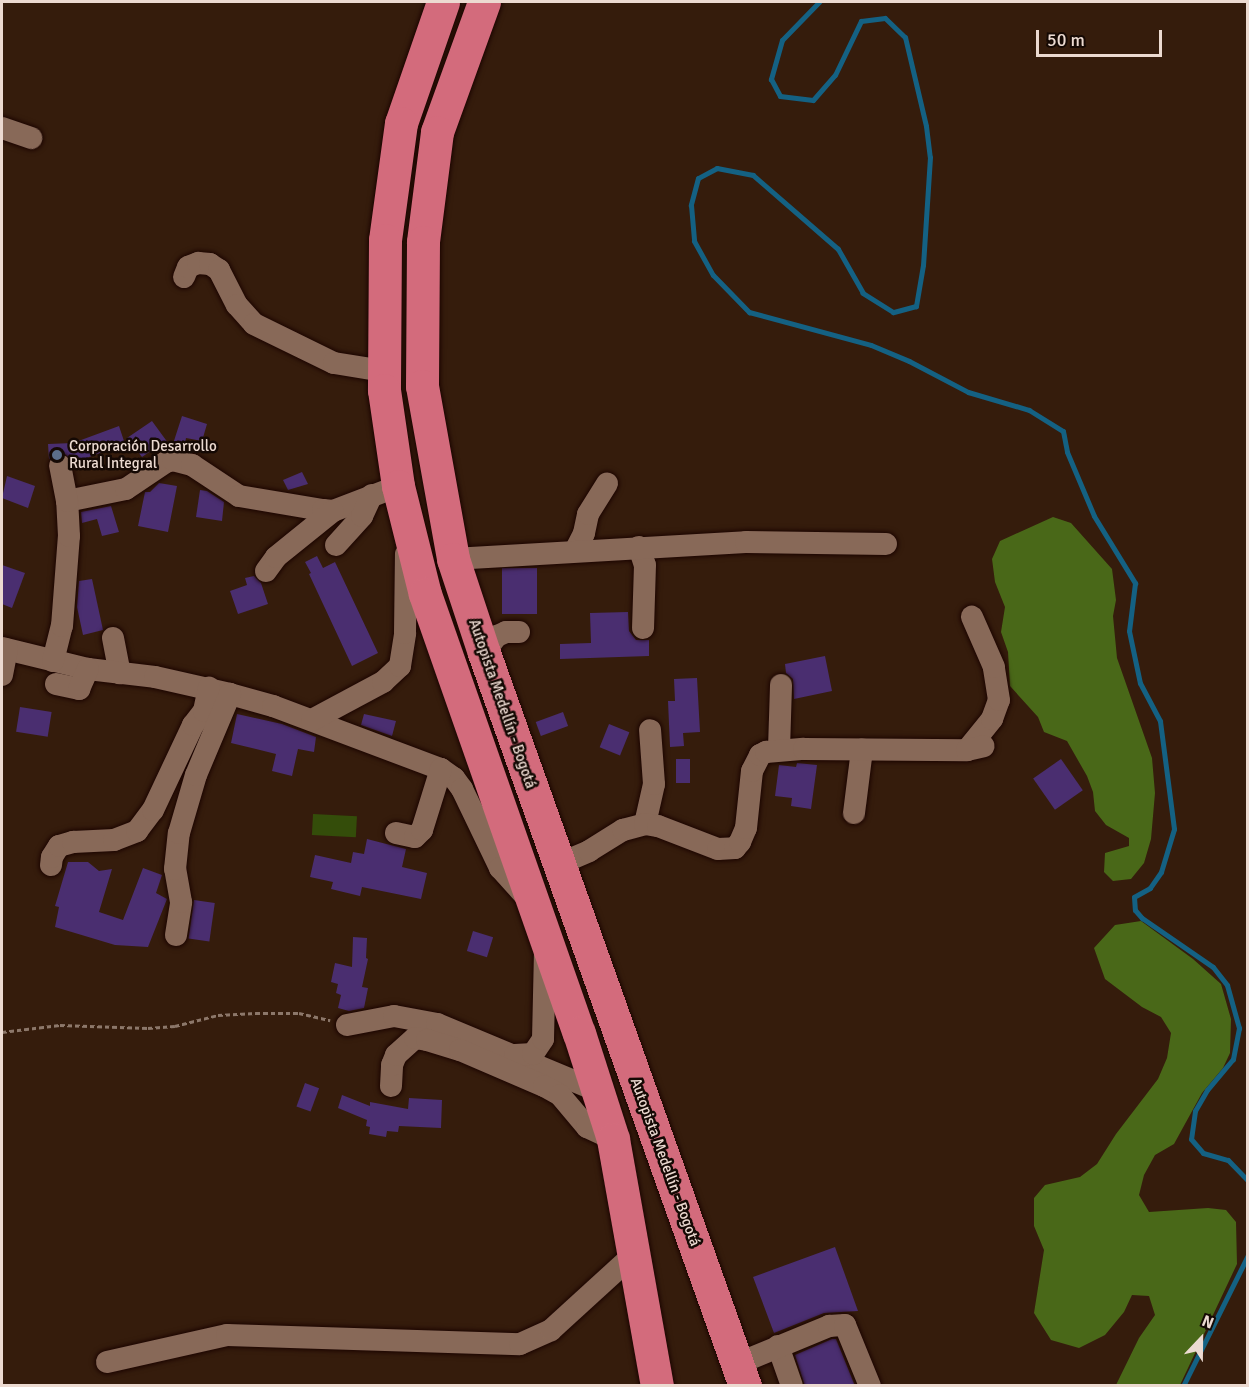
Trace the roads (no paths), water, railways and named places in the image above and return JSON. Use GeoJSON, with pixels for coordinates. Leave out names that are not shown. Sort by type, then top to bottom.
{"type":"FeatureCollection","features":[{"type":"Feature","properties":{"kind":"highway"},"geometry":{"type":"LineString","coordinates":[[443,2],[400,123],[386,240],[385,491],[407,530],[447,660],[598,1090],[613,1139],[632,1256],[657,1386]]}},
{"type":"Feature","properties":{"kind":"highway","name":"Autopista Medellín - Bogotá"},"geometry":{"type":"LineString","coordinates":[[484,2],[437,132],[423,242],[422,386],[453,559],[484,653],[741,1375]]}},
{"type":"Feature","properties":{"kind":"street"},"geometry":{"type":"LineString","coordinates":[[2,128],[31,138]]}},
{"type":"Feature","properties":{"kind":"street"},"geometry":{"type":"LineString","coordinates":[[184,277],[188,267],[198,263],[210,264],[219,270],[237,305],[254,324],[334,363],[384,371]]}},
{"type":"Feature","properties":{"kind":"street"},"geometry":{"type":"LineString","coordinates":[[67,501],[126,489],[166,462],[173,460],[192,465],[239,496],[333,511]]}},
{"type":"Feature","properties":{"kind":"street"},"geometry":{"type":"LineString","coordinates":[[54,661],[62,626],[69,536],[67,501],[60,466]]}},
{"type":"Feature","properties":{"kind":"street"},"geometry":{"type":"LineString","coordinates":[[575,551],[584,533],[588,514],[607,483]]}},
{"type":"Feature","properties":{"kind":"street"},"geometry":{"type":"LineString","coordinates":[[266,571],[276,557],[333,511],[385,491]]}},
{"type":"Feature","properties":{"kind":"street"},"geometry":{"type":"LineString","coordinates":[[336,545],[385,491]]}},
{"type":"Feature","properties":{"kind":"street"},"geometry":{"type":"LineString","coordinates":[[320,716],[383,682],[400,666],[405,633],[407,530]]}},
{"type":"Feature","properties":{"kind":"street"},"geometry":{"type":"LineString","coordinates":[[453,559],[746,542],[835,549],[886,544]]}},
{"type":"Feature","properties":{"kind":"street"},"geometry":{"type":"LineString","coordinates":[[639,547],[645,565],[643,628]]}},
{"type":"Feature","properties":{"kind":"street"},"geometry":{"type":"LineString","coordinates":[[559,864],[590,851],[623,830],[645,824],[658,826],[718,849],[735,848],[746,828],[755,762],[760,755],[779,749],[975,748],[992,719],[999,700],[994,668],[972,617]]}},
{"type":"Feature","properties":{"kind":"street"},"geometry":{"type":"LineString","coordinates":[[484,653],[497,636],[506,632],[519,632]]}},
{"type":"Feature","properties":{"kind":"street"},"geometry":{"type":"LineString","coordinates":[[113,638],[120,673]]}},
{"type":"Feature","properties":{"kind":"street"},"geometry":{"type":"LineString","coordinates":[[2,675],[4,649],[88,669],[219,691],[320,716],[358,722]]}},
{"type":"Feature","properties":{"kind":"street"},"geometry":{"type":"LineString","coordinates":[[56,684],[79,689],[88,669]]}},
{"type":"Feature","properties":{"kind":"street"},"geometry":{"type":"LineString","coordinates":[[779,749],[781,685]]}},
{"type":"Feature","properties":{"kind":"street"},"geometry":{"type":"LineString","coordinates":[[51,865],[52,857],[59,846],[73,842],[114,840],[137,831],[153,810],[193,725],[219,691]]}},
{"type":"Feature","properties":{"kind":"street"},"geometry":{"type":"LineString","coordinates":[[176,935],[181,902],[175,869],[178,833],[219,691]]}},
{"type":"Feature","properties":{"kind":"street"},"geometry":{"type":"LineString","coordinates":[[320,716],[441,769],[454,778],[462,789],[500,868],[535,909]]}},
{"type":"Feature","properties":{"kind":"street"},"geometry":{"type":"LineString","coordinates":[[645,824],[654,784],[650,730]]}},
{"type":"Feature","properties":{"kind":"street"},"geometry":{"type":"LineString","coordinates":[[854,813],[862,750]]}},
{"type":"Feature","properties":{"kind":"street"},"geometry":{"type":"LineString","coordinates":[[396,833],[415,837],[422,830],[441,769]]}},
{"type":"Feature","properties":{"kind":"street"},"geometry":{"type":"LineString","coordinates":[[515,1055],[533,1054],[543,1039],[546,942]]}},
{"type":"Feature","properties":{"kind":"street"},"geometry":{"type":"LineString","coordinates":[[347,1025],[394,1016],[415,1018],[453,1029],[598,1090]]}},
{"type":"Feature","properties":{"kind":"street"},"geometry":{"type":"LineString","coordinates":[[391,1086],[392,1065],[396,1055],[415,1038],[427,1040],[460,1050],[544,1086],[560,1095],[587,1127],[613,1139]]}},
{"type":"Feature","properties":{"kind":"street"},"geometry":{"type":"LineString","coordinates":[[107,1362],[227,1335],[520,1344],[551,1330],[632,1256]]}},
{"type":"Feature","properties":{"kind":"street"},"geometry":{"type":"LineString","coordinates":[[741,1375],[778,1346],[829,1326],[845,1325],[870,1386]]}},
{"type":"Feature","properties":{"kind":"street"},"geometry":{"type":"LineString","coordinates":[[778,1346],[792,1386]]}},
{"type":"Feature","properties":{"kind":"waterway"},"geometry":{"type":"LineString","coordinates":[[819,2],[782,40],[771,79],[780,96],[813,100],[835,75],[861,21],[885,18],[905,37],[926,126],[930,157],[923,265],[916,306],[893,312],[863,293],[838,249],[753,175],[717,168],[698,178],[691,205],[694,241],[713,275],[749,312],[871,345],[909,361],[968,392],[1029,410],[1063,431],[1067,452],[1094,516],[1135,583],[1129,631],[1140,683],[1160,721],[1174,829],[1161,872],[1150,888],[1134,897],[1135,910],[1142,918],[1213,967],[1227,985],[1239,1028],[1233,1059],[1207,1090],[1195,1111],[1191,1139],[1203,1153],[1228,1160],[1248,1181]]}},
{"type":"Feature","properties":{"kind":"waterway"},"geometry":{"type":"LineString","coordinates":[[1183,1386],[1248,1255]]}},
{"type":"Feature","properties":{"kind":"place","name":"Corporación Desarrollo Rural Integral"},"geometry":{"type":"Point","coordinates":[57,455]}}]}
